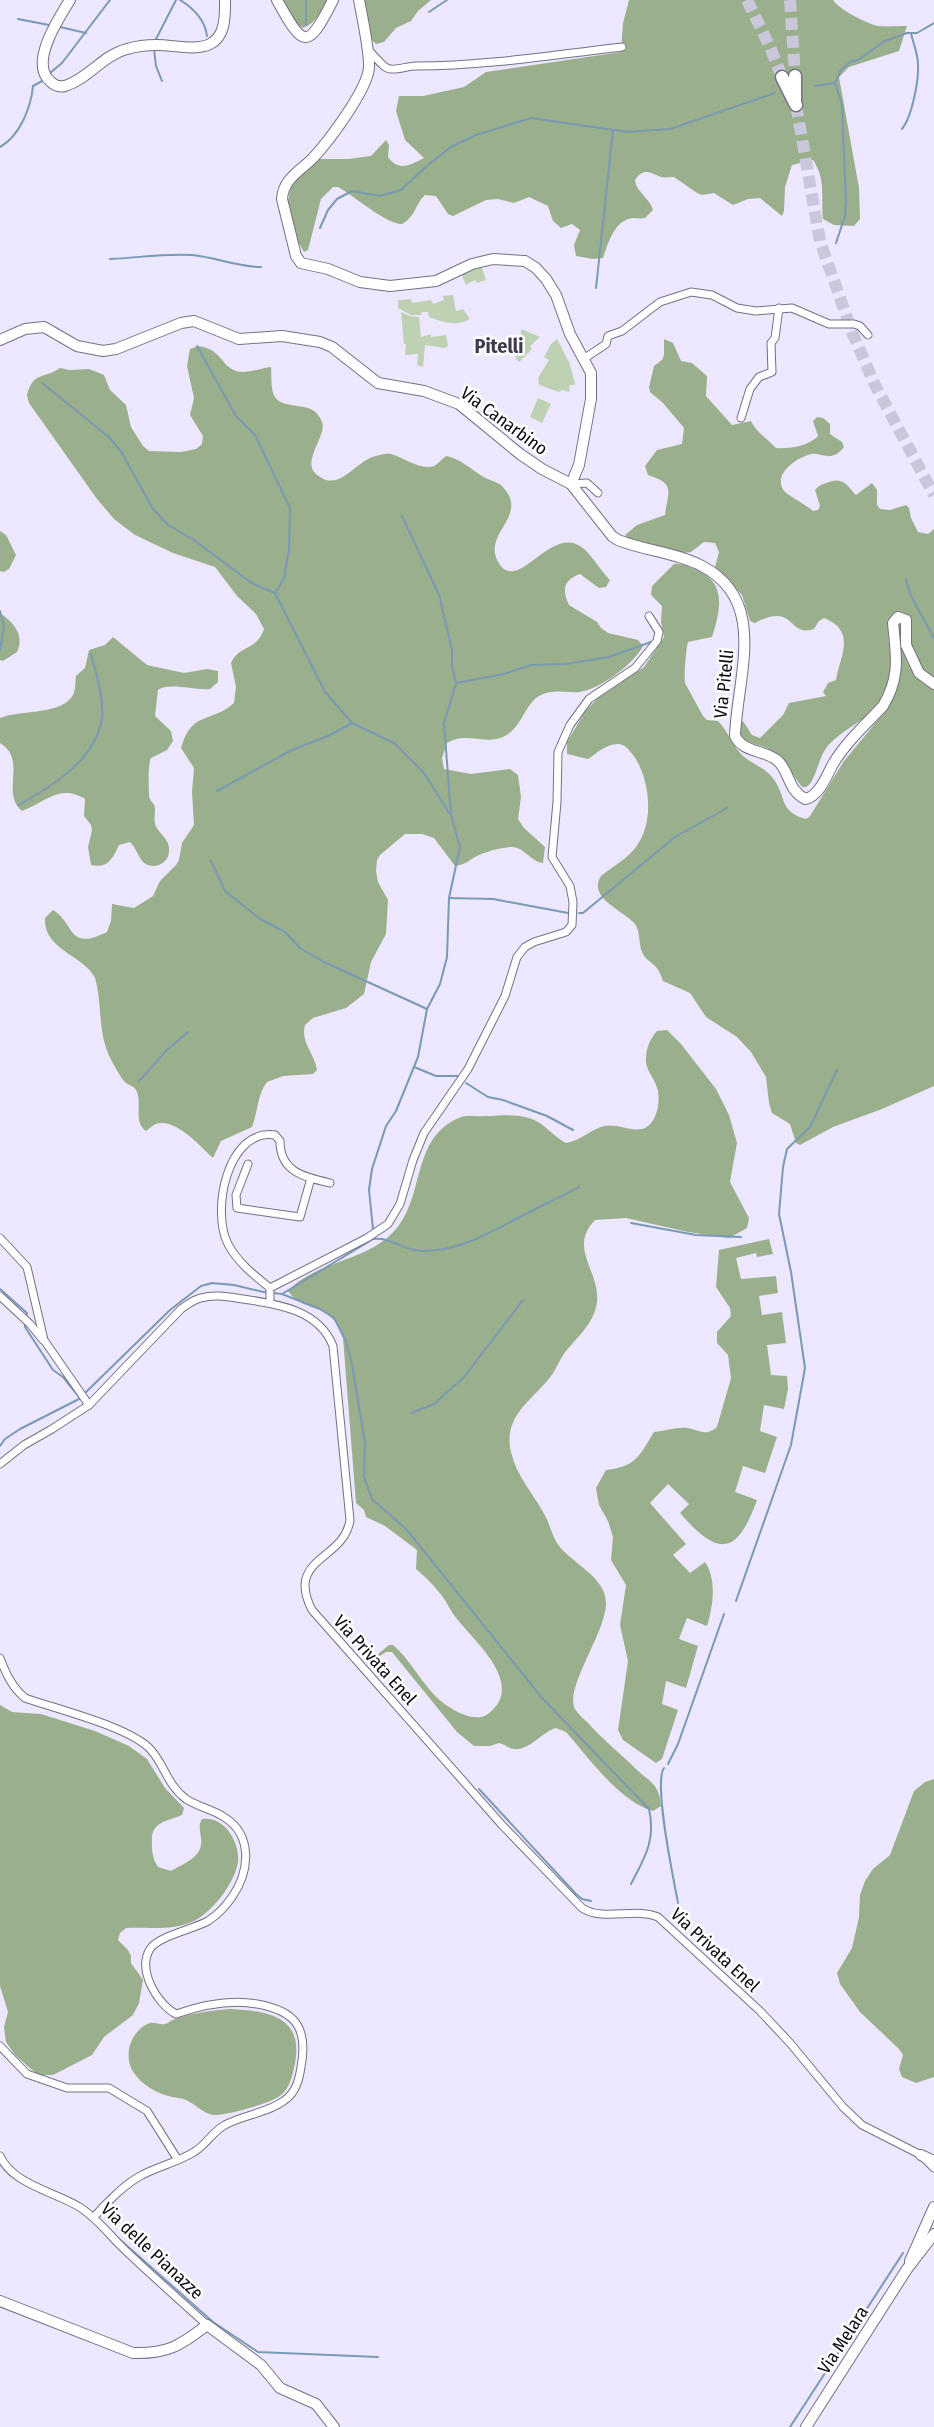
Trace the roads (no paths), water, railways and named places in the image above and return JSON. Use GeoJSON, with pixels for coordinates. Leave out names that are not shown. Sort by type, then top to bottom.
{"type":"FeatureCollection","features":[{"type":"Feature","properties":{"kind":"highway"},"geometry":{"type":"LineString","coordinates":[[788,77],[796,105]]}},
{"type":"Feature","properties":{"kind":"street"},"geometry":{"type":"LineString","coordinates":[[70,0],[47,42],[43,63],[46,77],[56,85],[61,86],[77,80],[110,57],[124,50],[156,44],[209,45],[221,34],[225,15],[225,0]]}},
{"type":"Feature","properties":{"kind":"street"},"geometry":{"type":"LineString","coordinates":[[276,0],[294,32],[306,37],[317,31],[333,0]]}},
{"type":"Feature","properties":{"kind":"street"},"geometry":{"type":"LineString","coordinates":[[359,0],[369,71],[357,98],[327,141],[313,158],[285,184],[282,192],[282,199],[297,259],[301,264],[328,269],[360,282],[390,286],[448,278],[472,264],[486,260],[525,261],[546,279],[556,295],[570,334],[585,358],[591,373],[591,399],[578,465],[571,484],[587,483],[598,493]]}},
{"type":"Feature","properties":{"kind":"street"},"geometry":{"type":"LineString","coordinates":[[367,49],[387,68],[506,61],[622,47]]}},
{"type":"Feature","properties":{"kind":"street"},"geometry":{"type":"LineString","coordinates":[[585,358],[606,344],[608,336],[622,331],[660,302],[691,292],[712,295],[737,308],[756,311],[792,308],[830,324],[854,324],[860,326],[868,335]]}},
{"type":"Feature","properties":{"kind":"street"},"geometry":{"type":"LineString","coordinates":[[741,418],[750,389],[759,377],[772,372],[771,344],[775,338],[780,308]]}},
{"type":"Feature","properties":{"kind":"street","name":"Via Canarbino"},"geometry":{"type":"LineString","coordinates":[[0,340],[25,329],[44,327],[78,346],[103,351],[116,349],[181,323],[194,321],[239,339],[282,336],[313,340],[332,347],[378,383],[424,391],[459,404],[520,454],[542,469],[571,484]]}},
{"type":"Feature","properties":{"kind":"street","name":"Via Pitelli"},"geometry":{"type":"LineString","coordinates":[[571,484],[612,536],[618,540],[668,553],[702,566],[723,581],[735,596],[743,615],[745,629],[735,736],[745,746],[779,762],[797,794],[805,798],[812,796],[840,751],[884,706],[889,697],[897,669],[893,623],[898,617],[906,620],[906,645],[919,673],[934,684]]}},
{"type":"Feature","properties":{"kind":"street"},"geometry":{"type":"LineString","coordinates":[[270,1288],[367,1238],[388,1224],[400,1204],[412,1160],[424,1133],[468,1069],[505,996],[517,957],[525,947],[534,942],[566,932],[572,926],[573,902],[570,886],[562,870],[553,862],[552,857],[557,802],[558,752],[570,725],[589,700],[635,668],[657,641],[659,632],[649,616]]}},
{"type":"Feature","properties":{"kind":"street"},"geometry":{"type":"LineString","coordinates":[[270,1288],[244,1267],[228,1244],[222,1227],[220,1212],[228,1171],[237,1153],[248,1142],[268,1134],[279,1138],[280,1155],[284,1163],[299,1173],[330,1183]]}},
{"type":"Feature","properties":{"kind":"street"},"geometry":{"type":"LineString","coordinates":[[248,1164],[236,1195],[236,1208],[300,1217],[311,1178]]}},
{"type":"Feature","properties":{"kind":"street"},"geometry":{"type":"LineString","coordinates":[[0,1238],[27,1266],[44,1340]]}},
{"type":"Feature","properties":{"kind":"street"},"geometry":{"type":"LineString","coordinates":[[270,1288],[270,1300]]}},
{"type":"Feature","properties":{"kind":"street"},"geometry":{"type":"LineString","coordinates":[[0,1296],[44,1340],[87,1402]]}},
{"type":"Feature","properties":{"kind":"street","name":"Via Privata Enel"},"geometry":{"type":"LineString","coordinates":[[0,1464],[24,1445],[52,1429],[87,1402],[181,1309],[200,1298],[220,1296],[270,1300],[297,1311],[321,1327],[330,1337],[335,1358],[350,1520],[344,1536],[307,1573],[304,1585],[305,1598],[312,1610],[502,1825],[582,1908],[591,1913],[645,1913],[658,1917],[760,2011],[849,2113],[862,2125],[921,2155],[934,2168]]}},
{"type":"Feature","properties":{"kind":"street"},"geometry":{"type":"LineString","coordinates":[[0,1658],[6,1674],[17,1691],[25,1698],[121,1730],[151,1749],[172,1787],[187,1799],[232,1822],[246,1845],[244,1870],[240,1884],[218,1913],[208,1920],[160,1941],[151,1948],[147,1958],[147,1973],[160,2000],[176,2014],[198,2006],[234,2002],[265,2005],[280,2011],[301,2029],[304,2041],[300,2075],[295,2090],[284,2101],[224,2125],[196,2151],[141,2175],[94,2217]]}},
{"type":"Feature","properties":{"kind":"street"},"geometry":{"type":"LineString","coordinates":[[0,2046],[27,2074],[67,2088],[109,2088],[147,2111],[178,2160]]}},
{"type":"Feature","properties":{"kind":"street"},"geometry":{"type":"LineString","coordinates":[[921,2155],[934,2161]]}},
{"type":"Feature","properties":{"kind":"street","name":"Via delle Pianazze"},"geometry":{"type":"LineString","coordinates":[[0,2156],[4,2165],[26,2181],[79,2207],[94,2217],[123,2248],[207,2325],[261,2365],[280,2388],[316,2404],[334,2427]]}},
{"type":"Feature","properties":{"kind":"street"},"geometry":{"type":"LineString","coordinates":[[907,2270],[934,2207]]}},
{"type":"Feature","properties":{"kind":"street"},"geometry":{"type":"LineString","coordinates":[[907,2270],[934,2234]]}},
{"type":"Feature","properties":{"kind":"street","name":"Via Melara"},"geometry":{"type":"LineString","coordinates":[[806,2427],[907,2270]]}},
{"type":"Feature","properties":{"kind":"street","name":"Via delle Pianazze"},"geometry":{"type":"LineString","coordinates":[[0,2302],[133,2354],[156,2354],[174,2348],[207,2325]]}},
{"type":"Feature","properties":{"kind":"waterway"},"geometry":{"type":"LineString","coordinates":[[50,73],[62,63],[110,0]]}},
{"type":"Feature","properties":{"kind":"waterway"},"geometry":{"type":"LineString","coordinates":[[156,39],[176,0]]}},
{"type":"Feature","properties":{"kind":"waterway"},"geometry":{"type":"LineString","coordinates":[[180,0],[198,15],[204,25],[207,36]]}},
{"type":"Feature","properties":{"kind":"waterway"},"geometry":{"type":"LineString","coordinates":[[306,0],[306,25]]}},
{"type":"Feature","properties":{"kind":"waterway"},"geometry":{"type":"LineString","coordinates":[[429,12],[447,0]]}},
{"type":"Feature","properties":{"kind":"waterway"},"geometry":{"type":"LineString","coordinates":[[18,19],[49,25]]}},
{"type":"Feature","properties":{"kind":"waterway"},"geometry":{"type":"LineString","coordinates":[[836,243],[845,216],[846,202],[842,105],[835,83],[841,70],[850,62],[858,60],[885,41],[907,33],[917,33],[934,23]]}},
{"type":"Feature","properties":{"kind":"waterway"},"geometry":{"type":"LineString","coordinates":[[60,27],[86,33]]}},
{"type":"Feature","properties":{"kind":"waterway"},"geometry":{"type":"LineString","coordinates":[[902,129],[912,107],[918,71],[918,60],[911,33]]}},
{"type":"Feature","properties":{"kind":"waterway"},"geometry":{"type":"LineString","coordinates":[[154,49],[156,66],[162,81]]}},
{"type":"Feature","properties":{"kind":"waterway"},"geometry":{"type":"LineString","coordinates":[[0,147],[19,128],[27,112],[33,86],[44,80]]}},
{"type":"Feature","properties":{"kind":"waterway"},"geometry":{"type":"LineString","coordinates":[[815,86],[835,83]]}},
{"type":"Feature","properties":{"kind":"waterway"},"geometry":{"type":"LineString","coordinates":[[320,228],[328,210],[337,199],[352,191],[380,196],[401,190],[451,147],[476,135],[531,118],[628,132],[670,129],[775,93]]}},
{"type":"Feature","properties":{"kind":"waterway"},"geometry":{"type":"LineString","coordinates":[[596,288],[613,130]]}},
{"type":"Feature","properties":{"kind":"waterway"},"geometry":{"type":"LineString","coordinates":[[110,259],[161,255],[192,255],[261,267]]}},
{"type":"Feature","properties":{"kind":"waterway"},"geometry":{"type":"LineString","coordinates":[[197,346],[236,416],[255,435],[290,508],[289,550],[284,578],[275,593]]}},
{"type":"Feature","properties":{"kind":"waterway"},"geometry":{"type":"LineString","coordinates":[[42,383],[109,437],[122,453],[153,509],[168,525],[194,540],[253,584],[275,593],[325,692],[352,723],[394,743],[424,773],[449,813]]}},
{"type":"Feature","properties":{"kind":"waterway"},"geometry":{"type":"LineString","coordinates":[[373,1229],[369,1190],[372,1169],[386,1126],[396,1111],[418,1057],[427,1009],[440,984],[447,957],[449,898],[460,847],[451,815],[444,723],[456,683],[452,666],[452,650],[439,595],[402,516]]}},
{"type":"Feature","properties":{"kind":"waterway"},"geometry":{"type":"LineString","coordinates":[[906,580],[911,596],[934,638]]}},
{"type":"Feature","properties":{"kind":"waterway"},"geometry":{"type":"LineString","coordinates":[[0,611],[4,627],[0,650]]}},
{"type":"Feature","properties":{"kind":"waterway"},"geometry":{"type":"LineString","coordinates":[[456,683],[504,674],[531,665],[566,664],[609,657],[651,642]]}},
{"type":"Feature","properties":{"kind":"waterway"},"geometry":{"type":"LineString","coordinates":[[19,805],[71,770],[91,747],[98,733],[102,718],[102,702],[91,654]]}},
{"type":"Feature","properties":{"kind":"waterway"},"geometry":{"type":"LineString","coordinates":[[217,791],[292,750],[328,736],[352,723]]}},
{"type":"Feature","properties":{"kind":"waterway"},"geometry":{"type":"LineString","coordinates":[[579,913],[583,913],[675,837],[727,808]]}},
{"type":"Feature","properties":{"kind":"waterway"},"geometry":{"type":"LineString","coordinates":[[211,861],[225,891],[260,919],[285,932],[300,948],[324,962],[427,1009]]}},
{"type":"Feature","properties":{"kind":"waterway"},"geometry":{"type":"LineString","coordinates":[[449,898],[493,899],[568,913]]}},
{"type":"Feature","properties":{"kind":"waterway"},"geometry":{"type":"LineString","coordinates":[[139,1081],[167,1050],[188,1032]]}},
{"type":"Feature","properties":{"kind":"waterway"},"geometry":{"type":"LineString","coordinates":[[414,1067],[436,1076],[458,1076]]}},
{"type":"Feature","properties":{"kind":"waterway"},"geometry":{"type":"LineString","coordinates":[[736,1601],[791,1445],[805,1368],[791,1272],[779,1214],[783,1167],[787,1149],[810,1127],[837,1070]]}},
{"type":"Feature","properties":{"kind":"waterway"},"geometry":{"type":"LineString","coordinates":[[466,1083],[488,1097],[503,1100],[547,1116],[573,1130]]}},
{"type":"Feature","properties":{"kind":"waterway"},"geometry":{"type":"LineString","coordinates":[[282,1294],[373,1239],[386,1240],[417,1251],[451,1248],[476,1239],[579,1187]]}},
{"type":"Feature","properties":{"kind":"waterway"},"geometry":{"type":"LineString","coordinates":[[631,1223],[696,1235],[741,1237]]}},
{"type":"Feature","properties":{"kind":"waterway"},"geometry":{"type":"LineString","coordinates":[[84,1394],[170,1310],[201,1286],[212,1283],[234,1285],[268,1293]]}},
{"type":"Feature","properties":{"kind":"waterway"},"geometry":{"type":"LineString","coordinates":[[0,1289],[27,1313],[26,1317]]}},
{"type":"Feature","properties":{"kind":"waterway"},"geometry":{"type":"LineString","coordinates":[[273,1293],[282,1294],[320,1309],[334,1318],[345,1339],[351,1359],[365,1443],[364,1477],[372,1499],[407,1530],[542,1698],[649,1809],[651,1830],[648,1848],[631,1884]]}},
{"type":"Feature","properties":{"kind":"waterway"},"geometry":{"type":"LineString","coordinates":[[411,1413],[434,1404],[464,1377],[523,1300]]}},
{"type":"Feature","properties":{"kind":"waterway"},"geometry":{"type":"LineString","coordinates":[[25,1322],[25,1327],[53,1370],[63,1377],[80,1398]]}},
{"type":"Feature","properties":{"kind":"waterway"},"geometry":{"type":"LineString","coordinates":[[0,1446],[5,1439],[20,1429],[81,1398]]}},
{"type":"Feature","properties":{"kind":"waterway"},"geometry":{"type":"LineString","coordinates":[[668,1764],[678,1744],[724,1614]]}},
{"type":"Feature","properties":{"kind":"waterway"},"geometry":{"type":"LineString","coordinates":[[664,1768],[661,1777],[663,1812],[678,1903]]}},
{"type":"Feature","properties":{"kind":"waterway"},"geometry":{"type":"LineString","coordinates":[[479,1789],[576,1894],[582,1899],[591,1901]]}},
{"type":"Feature","properties":{"kind":"waterway"},"geometry":{"type":"LineString","coordinates":[[117,2237],[213,2322],[258,2352],[378,2357]]}},
{"type":"Feature","properties":{"kind":"waterway"},"geometry":{"type":"LineString","coordinates":[[790,2427],[903,2253]]}},
{"type":"Feature","properties":{"kind":"tunnel"},"geometry":{"type":"LineString","coordinates":[[747,0],[782,77]]}},
{"type":"Feature","properties":{"kind":"tunnel"},"geometry":{"type":"LineString","coordinates":[[790,0],[795,76]]}},
{"type":"Feature","properties":{"kind":"tunnel"},"geometry":{"type":"LineString","coordinates":[[796,105],[820,241],[852,332],[875,385],[934,495]]}},
{"type":"Feature","properties":{"kind":"district","name":"Pitelli"},"geometry":{"type":"Point","coordinates":[499,346]}}]}
